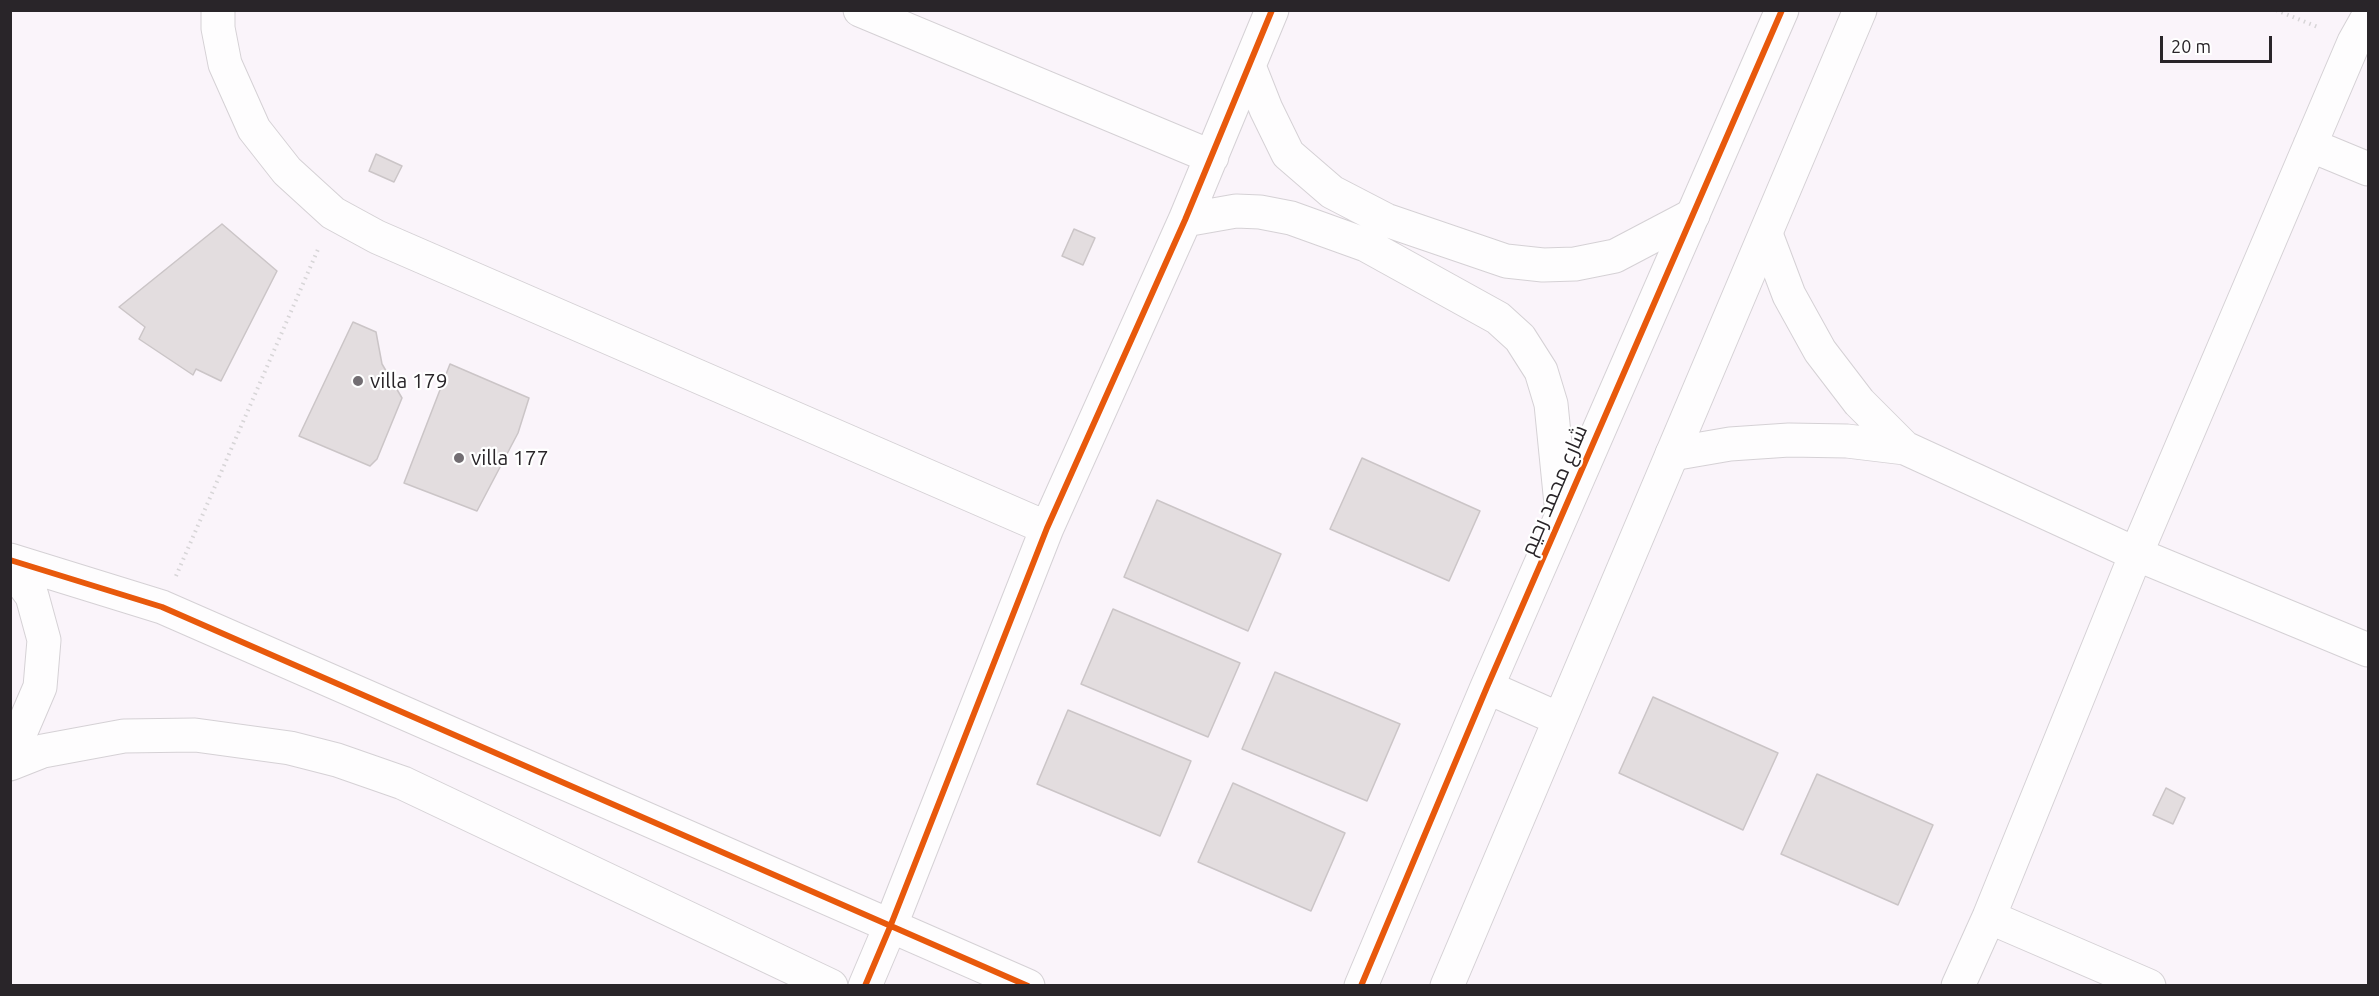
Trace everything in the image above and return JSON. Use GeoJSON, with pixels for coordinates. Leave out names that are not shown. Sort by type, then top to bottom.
{"type":"FeatureCollection","features":[{"type":"Feature","properties":{"kind":"street"},"geometry":{"type":"LineString","coordinates":[[218,10],[218,28],[225,64],[254,129],[287,171],[333,213],[377,237],[1047,528]]}},
{"type":"Feature","properties":{"kind":"street"},"geometry":{"type":"LineString","coordinates":[[860,10],[1212,157]]}},
{"type":"Feature","properties":{"kind":"street"},"geometry":{"type":"LineString","coordinates":[[865,986],[1047,528],[1185,220],[1272,10]]}},
{"type":"Feature","properties":{"kind":"street","name":"شارع محمد رحيم"},"geometry":{"type":"LineString","coordinates":[[1359,983],[1782,10]]}},
{"type":"Feature","properties":{"kind":"street"},"geometry":{"type":"LineString","coordinates":[[1447,986],[1860,10]]}},
{"type":"Feature","properties":{"kind":"street"},"geometry":{"type":"LineString","coordinates":[[1958,986],[1989,917],[2136,554],[2361,29]]}},
{"type":"Feature","properties":{"kind":"street"},"geometry":{"type":"LineString","coordinates":[[1249,66],[1266,109],[1288,154],[1332,192],[1386,220],[1506,261],[1543,265],[1575,264],[1615,256],[1693,215]]}},
{"type":"Feature","properties":{"kind":"street"},"geometry":{"type":"LineString","coordinates":[[2310,145],[2368,169]]}},
{"type":"Feature","properties":{"kind":"street"},"geometry":{"type":"LineString","coordinates":[[1185,220],[1236,211],[1260,212],[1291,218],[1366,245],[1498,318],[1520,338],[1541,372],[1551,404],[1562,514]]}},
{"type":"Feature","properties":{"kind":"street"},"geometry":{"type":"LineString","coordinates":[[1766,234],[1789,295],[1820,351],[1859,402],[1905,448]]}},
{"type":"Feature","properties":{"kind":"street"},"geometry":{"type":"LineString","coordinates":[[1672,454],[1730,444],[1789,440],[1847,441],[1905,448],[2136,554],[2368,650]]}},
{"type":"Feature","properties":{"kind":"street"},"geometry":{"type":"LineString","coordinates":[[10,560],[162,606],[1028,986]]}},
{"type":"Feature","properties":{"kind":"street"},"geometry":{"type":"LineString","coordinates":[[10,566],[32,596],[44,640],[40,687],[22,729],[10,743]]}},
{"type":"Feature","properties":{"kind":"street"},"geometry":{"type":"LineString","coordinates":[[1487,687],[1559,719]]}},
{"type":"Feature","properties":{"kind":"street"},"geometry":{"type":"LineString","coordinates":[[10,764],[43,751],[124,736],[195,735],[290,748],[337,760],[403,783],[831,986]]}},
{"type":"Feature","properties":{"kind":"street"},"geometry":{"type":"LineString","coordinates":[[1989,917],[2149,986]]}},
{"type":"Feature","properties":{"kind":"path"},"geometry":{"type":"LineString","coordinates":[[2276,10],[2361,29]]}},
{"type":"Feature","properties":{"kind":"path"},"geometry":{"type":"LineString","coordinates":[[162,606],[333,213]]}},
{"type":"Feature","properties":{"kind":"building"},"geometry":{"type":"Polygon","coordinates":[[[376,154],[402,166],[394,182],[369,171],[376,154]]]}},
{"type":"Feature","properties":{"kind":"building"},"geometry":{"type":"Polygon","coordinates":[[[222,224],[277,271],[221,381],[196,369],[193,375],[139,339],[145,327],[119,307],[222,224]]]}},
{"type":"Feature","properties":{"kind":"building"},"geometry":{"type":"Polygon","coordinates":[[[1074,229],[1095,238],[1083,265],[1062,256],[1074,229]]]}},
{"type":"Feature","properties":{"kind":"building","name":"villa 179"},"geometry":{"type":"Polygon","coordinates":[[[353,322],[376,332],[382,364],[402,398],[377,459],[370,466],[299,436],[353,322]]]}},
{"type":"Feature","properties":{"kind":"building","name":"villa 177"},"geometry":{"type":"Polygon","coordinates":[[[450,364],[529,398],[518,433],[477,511],[404,483],[450,364]]]}},
{"type":"Feature","properties":{"kind":"building"},"geometry":{"type":"Polygon","coordinates":[[[1362,458],[1480,511],[1449,581],[1330,529],[1362,458]]]}},
{"type":"Feature","properties":{"kind":"building"},"geometry":{"type":"Polygon","coordinates":[[[1157,500],[1281,554],[1248,631],[1124,577],[1157,500]]]}},
{"type":"Feature","properties":{"kind":"building"},"geometry":{"type":"Polygon","coordinates":[[[1113,609],[1240,663],[1208,737],[1081,684],[1113,609]]]}},
{"type":"Feature","properties":{"kind":"building"},"geometry":{"type":"Polygon","coordinates":[[[1275,672],[1400,724],[1367,801],[1242,749],[1275,672]]]}},
{"type":"Feature","properties":{"kind":"building"},"geometry":{"type":"Polygon","coordinates":[[[1653,697],[1778,753],[1743,830],[1619,773],[1653,697]]]}},
{"type":"Feature","properties":{"kind":"building"},"geometry":{"type":"Polygon","coordinates":[[[1068,710],[1191,761],[1160,836],[1037,784],[1068,710]]]}},
{"type":"Feature","properties":{"kind":"building"},"geometry":{"type":"Polygon","coordinates":[[[1817,774],[1933,825],[1898,905],[1781,854],[1817,774]]]}},
{"type":"Feature","properties":{"kind":"building"},"geometry":{"type":"Polygon","coordinates":[[[1233,783],[1345,833],[1311,911],[1198,862],[1233,783]]]}},
{"type":"Feature","properties":{"kind":"building"},"geometry":{"type":"Polygon","coordinates":[[[2166,788],[2185,798],[2173,824],[2153,815],[2166,788]]]}},
{"type":"Feature","properties":{"kind":"cycle path"},"geometry":{"type":"LineString","coordinates":[[865,986],[1047,528],[1185,220],[1272,10]]}},
{"type":"Feature","properties":{"kind":"cycle path"},"geometry":{"type":"LineString","coordinates":[[1361,986],[1487,687],[1782,10]]}},
{"type":"Feature","properties":{"kind":"cycle path"},"geometry":{"type":"LineString","coordinates":[[10,560],[162,607],[1028,986]]}},
{"type":"Feature","properties":{"kind":"place","name":"villa 179"},"geometry":{"type":"Point","coordinates":[358,381]}},
{"type":"Feature","properties":{"kind":"place","name":"villa 177"},"geometry":{"type":"Point","coordinates":[459,458]}}]}
